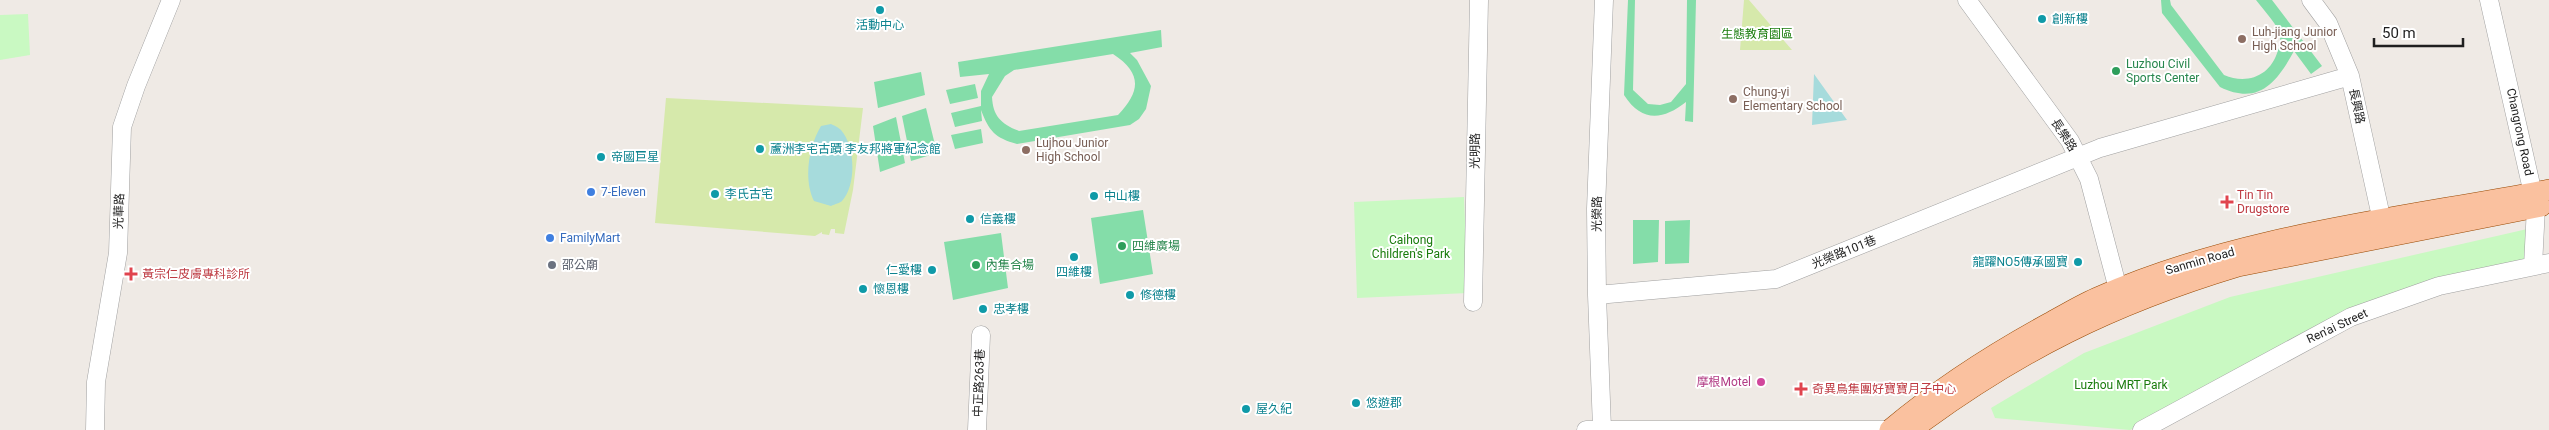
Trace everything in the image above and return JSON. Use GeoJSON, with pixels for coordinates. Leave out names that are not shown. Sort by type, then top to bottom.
{"type":"FeatureCollection","features":[{"type":"Feature","properties":{"kind":"main road","name":"Sanmin Road"},"geometry":{"type":"LineString","coordinates":[[1890,430],[1925,401],[1998,351],[2096,298],[2155,275],[2225,254],[2382,221],[2542,199]]}},
{"type":"Feature","properties":{"kind":"main road","name":"Sanmin Road"},"geometry":{"type":"LineString","coordinates":[[1911,430],[1985,377],[2024,354],[2080,324],[2134,300],[2238,266],[2542,199]]}},
{"type":"Feature","properties":{"kind":"street","name":"光華路"},"geometry":{"type":"LineString","coordinates":[[95,430],[96,382],[118,253],[122,127],[136,86],[171,0]]}},
{"type":"Feature","properties":{"kind":"street","name":"光明路"},"geometry":{"type":"LineString","coordinates":[[1473,302],[1479,0]]}},
{"type":"Feature","properties":{"kind":"street","name":"光榮路"},"geometry":{"type":"LineString","coordinates":[[1594,429],[1597,295],[1596,209],[1604,0]]}},
{"type":"Feature","properties":{"kind":"street","name":"長樂路"},"geometry":{"type":"LineString","coordinates":[[1968,0],[2070,142],[2078,157],[2089,179],[2118,290]]}},
{"type":"Feature","properties":{"kind":"street","name":"長興路"},"geometry":{"type":"LineString","coordinates":[[2311,0],[2328,23],[2350,76],[2382,221]]}},
{"type":"Feature","properties":{"kind":"street","name":"Changrong Road"},"geometry":{"type":"LineString","coordinates":[[2489,0],[2542,199],[2541,265]]}},
{"type":"Feature","properties":{"kind":"street","name":"光榮路101巷"},"geometry":{"type":"LineString","coordinates":[[1597,295],[1776,279],[2100,148],[2350,76]]}},
{"type":"Feature","properties":{"kind":"street","name":"Ren'ai Street"},"geometry":{"type":"LineString","coordinates":[[2142,430],[2351,317],[2439,286],[2541,265]]}},
{"type":"Feature","properties":{"kind":"street","name":"中正路263巷"},"geometry":{"type":"LineString","coordinates":[[977,430],[981,335]]}},
{"type":"Feature","properties":{"kind":"street"},"geometry":{"type":"LineString","coordinates":[[1594,429],[1885,430]]}},
{"type":"Feature","properties":{"kind":"green space"},"geometry":{"type":"Polygon","coordinates":[[[1628,0],[1635,0],[1633,90],[1648,104],[1660,105],[1671,102],[1686,84],[1687,0],[1696,0],[1693,122],[1685,121],[1686,102],[1669,112],[1653,116],[1638,110],[1624,95],[1628,0]]]}},
{"type":"Feature","properties":{"kind":"green space","name":"生態教育園區"},"geometry":{"type":"Polygon","coordinates":[[[1744,0],[1749,0],[1792,50],[1740,50],[1744,0]]]}},
{"type":"Feature","properties":{"kind":"green space"},"geometry":{"type":"Polygon","coordinates":[[[2161,0],[2170,0],[2171,5],[2224,75],[2241,79],[2257,76],[2264,72],[2275,59],[2280,43],[2279,31],[2256,0],[2272,0],[2322,66],[2311,74],[2294,51],[2281,72],[2265,88],[2246,94],[2220,87],[2162,13],[2161,0]]]}},
{"type":"Feature","properties":{"kind":"green space"},"geometry":{"type":"Polygon","coordinates":[[[28,14],[30,55],[0,60],[0,15],[28,14]]]}},
{"type":"Feature","properties":{"kind":"green space"},"geometry":{"type":"Polygon","coordinates":[[[1161,30],[1162,47],[1130,53],[1137,60],[1151,86],[1146,109],[1139,119],[1130,125],[1017,144],[1003,139],[994,133],[981,110],[982,121],[955,127],[951,113],[981,106],[981,91],[989,74],[960,77],[958,62],[1161,30]],[[1113,54],[1014,70],[1005,76],[992,97],[994,109],[1003,122],[1019,131],[1118,115],[1131,98],[1135,83],[1129,68],[1113,54]]]}},
{"type":"Feature","properties":{"kind":"green space"},"geometry":{"type":"Polygon","coordinates":[[[921,72],[925,95],[878,108],[874,82],[921,72]]]}},
{"type":"Feature","properties":{"kind":"green space"},"geometry":{"type":"Polygon","coordinates":[[[975,84],[978,98],[950,104],[946,90],[975,84]]]}},
{"type":"Feature","properties":{"kind":"green space","name":"蘆洲李宅古蹟 李友邦將軍紀念館"},"geometry":{"type":"Polygon","coordinates":[[[666,98],[863,108],[853,190],[844,234],[835,233],[835,229],[831,229],[829,235],[822,234],[822,232],[815,236],[655,223],[666,98]]]}},
{"type":"Feature","properties":{"kind":"green space"},"geometry":{"type":"Polygon","coordinates":[[[926,108],[937,153],[911,161],[902,116],[926,108]]]}},
{"type":"Feature","properties":{"kind":"green space"},"geometry":{"type":"Polygon","coordinates":[[[896,117],[905,163],[880,172],[873,126],[896,117]]]}},
{"type":"Feature","properties":{"kind":"green space"},"geometry":{"type":"Polygon","coordinates":[[[981,129],[983,143],[955,149],[951,135],[981,129]]]}},
{"type":"Feature","properties":{"kind":"green space","name":"Caihong Children's Park"},"geometry":{"type":"Polygon","coordinates":[[[1464,197],[1468,293],[1357,298],[1354,202],[1464,197]]]}},
{"type":"Feature","properties":{"kind":"green space","name":"四維廣場"},"geometry":{"type":"Polygon","coordinates":[[[1143,210],[1153,274],[1100,284],[1091,218],[1143,210]]]}},
{"type":"Feature","properties":{"kind":"green space"},"geometry":{"type":"Polygon","coordinates":[[[1633,220],[1659,220],[1658,262],[1633,264],[1633,220]]]}},
{"type":"Feature","properties":{"kind":"green space"},"geometry":{"type":"Polygon","coordinates":[[[1690,220],[1689,263],[1665,264],[1665,221],[1690,220]]]}},
{"type":"Feature","properties":{"kind":"green space","name":"Luzhou MRT Park"},"geometry":{"type":"Polygon","coordinates":[[[2536,227],[2533,266],[2428,290],[2187,401],[2130,430],[1995,418],[1991,408],[2084,353],[2230,297],[2536,227]]]}},
{"type":"Feature","properties":{"kind":"green space","name":"內集合場"},"geometry":{"type":"Polygon","coordinates":[[[1001,233],[1008,288],[953,300],[944,242],[1001,233]]]}},
{"type":"Feature","properties":{"kind":"water"},"geometry":{"type":"Polygon","coordinates":[[[1814,74],[1847,120],[1812,125],[1814,74]]]}},
{"type":"Feature","properties":{"kind":"water"},"geometry":{"type":"Polygon","coordinates":[[[831,124],[840,129],[846,137],[851,155],[852,175],[847,194],[841,202],[831,206],[814,201],[808,173],[813,143],[817,134],[821,126],[831,124]]]}},
{"type":"Feature","properties":{"kind":"place","name":"活動中心"},"geometry":{"type":"Point","coordinates":[880,10]}},
{"type":"Feature","properties":{"kind":"place","name":"創新樓"},"geometry":{"type":"Point","coordinates":[2042,19]}},
{"type":"Feature","properties":{"kind":"place","name":"Luh-jiang Junior High School"},"geometry":{"type":"Point","coordinates":[2242,39]}},
{"type":"Feature","properties":{"kind":"place","name":"Luzhou Civil Sports Center"},"geometry":{"type":"Point","coordinates":[2116,71]}},
{"type":"Feature","properties":{"kind":"place","name":"Chung-yi Elementary School"},"geometry":{"type":"Point","coordinates":[1733,99]}},
{"type":"Feature","properties":{"kind":"place","name":"蘆洲李宅古蹟 李友邦將軍紀念館"},"geometry":{"type":"Point","coordinates":[760,149]}},
{"type":"Feature","properties":{"kind":"place","name":"Lujhou Junior High School"},"geometry":{"type":"Point","coordinates":[1026,150]}},
{"type":"Feature","properties":{"kind":"place","name":"帝國巨星"},"geometry":{"type":"Point","coordinates":[601,157]}},
{"type":"Feature","properties":{"kind":"place","name":"7-Eleven"},"geometry":{"type":"Point","coordinates":[591,192]}},
{"type":"Feature","properties":{"kind":"place","name":"李氏古宅"},"geometry":{"type":"Point","coordinates":[715,194]}},
{"type":"Feature","properties":{"kind":"place","name":"中山樓"},"geometry":{"type":"Point","coordinates":[1094,196]}},
{"type":"Feature","properties":{"kind":"place","name":"Tin Tin Drugstore"},"geometry":{"type":"Point","coordinates":[2227,202]}},
{"type":"Feature","properties":{"kind":"place","name":"信義樓"},"geometry":{"type":"Point","coordinates":[970,219]}},
{"type":"Feature","properties":{"kind":"place","name":"FamilyMart"},"geometry":{"type":"Point","coordinates":[550,238]}},
{"type":"Feature","properties":{"kind":"place","name":"四維廣場"},"geometry":{"type":"Point","coordinates":[1122,246]}},
{"type":"Feature","properties":{"kind":"place","name":"四維樓"},"geometry":{"type":"Point","coordinates":[1074,257]}},
{"type":"Feature","properties":{"kind":"place","name":"龍躍NO5傳承國寶"},"geometry":{"type":"Point","coordinates":[2078,262]}},
{"type":"Feature","properties":{"kind":"place","name":"邵公廟"},"geometry":{"type":"Point","coordinates":[552,265]}},
{"type":"Feature","properties":{"kind":"place","name":"內集合場"},"geometry":{"type":"Point","coordinates":[976,265]}},
{"type":"Feature","properties":{"kind":"place","name":"仁愛樓"},"geometry":{"type":"Point","coordinates":[932,270]}},
{"type":"Feature","properties":{"kind":"place","name":"黃宗仁皮膚專科診所"},"geometry":{"type":"Point","coordinates":[131,274]}},
{"type":"Feature","properties":{"kind":"place","name":"懷恩樓"},"geometry":{"type":"Point","coordinates":[863,289]}},
{"type":"Feature","properties":{"kind":"place","name":"修德樓"},"geometry":{"type":"Point","coordinates":[1130,295]}},
{"type":"Feature","properties":{"kind":"place","name":"忠孝樓"},"geometry":{"type":"Point","coordinates":[983,309]}},
{"type":"Feature","properties":{"kind":"place","name":"摩根Motel"},"geometry":{"type":"Point","coordinates":[1761,382]}},
{"type":"Feature","properties":{"kind":"place","name":"奇異鳥集團好寶寶月子中心"},"geometry":{"type":"Point","coordinates":[1801,389]}},
{"type":"Feature","properties":{"kind":"place","name":"悠遊郡"},"geometry":{"type":"Point","coordinates":[1356,403]}},
{"type":"Feature","properties":{"kind":"place","name":"屋久紀"},"geometry":{"type":"Point","coordinates":[1246,409]}}]}
